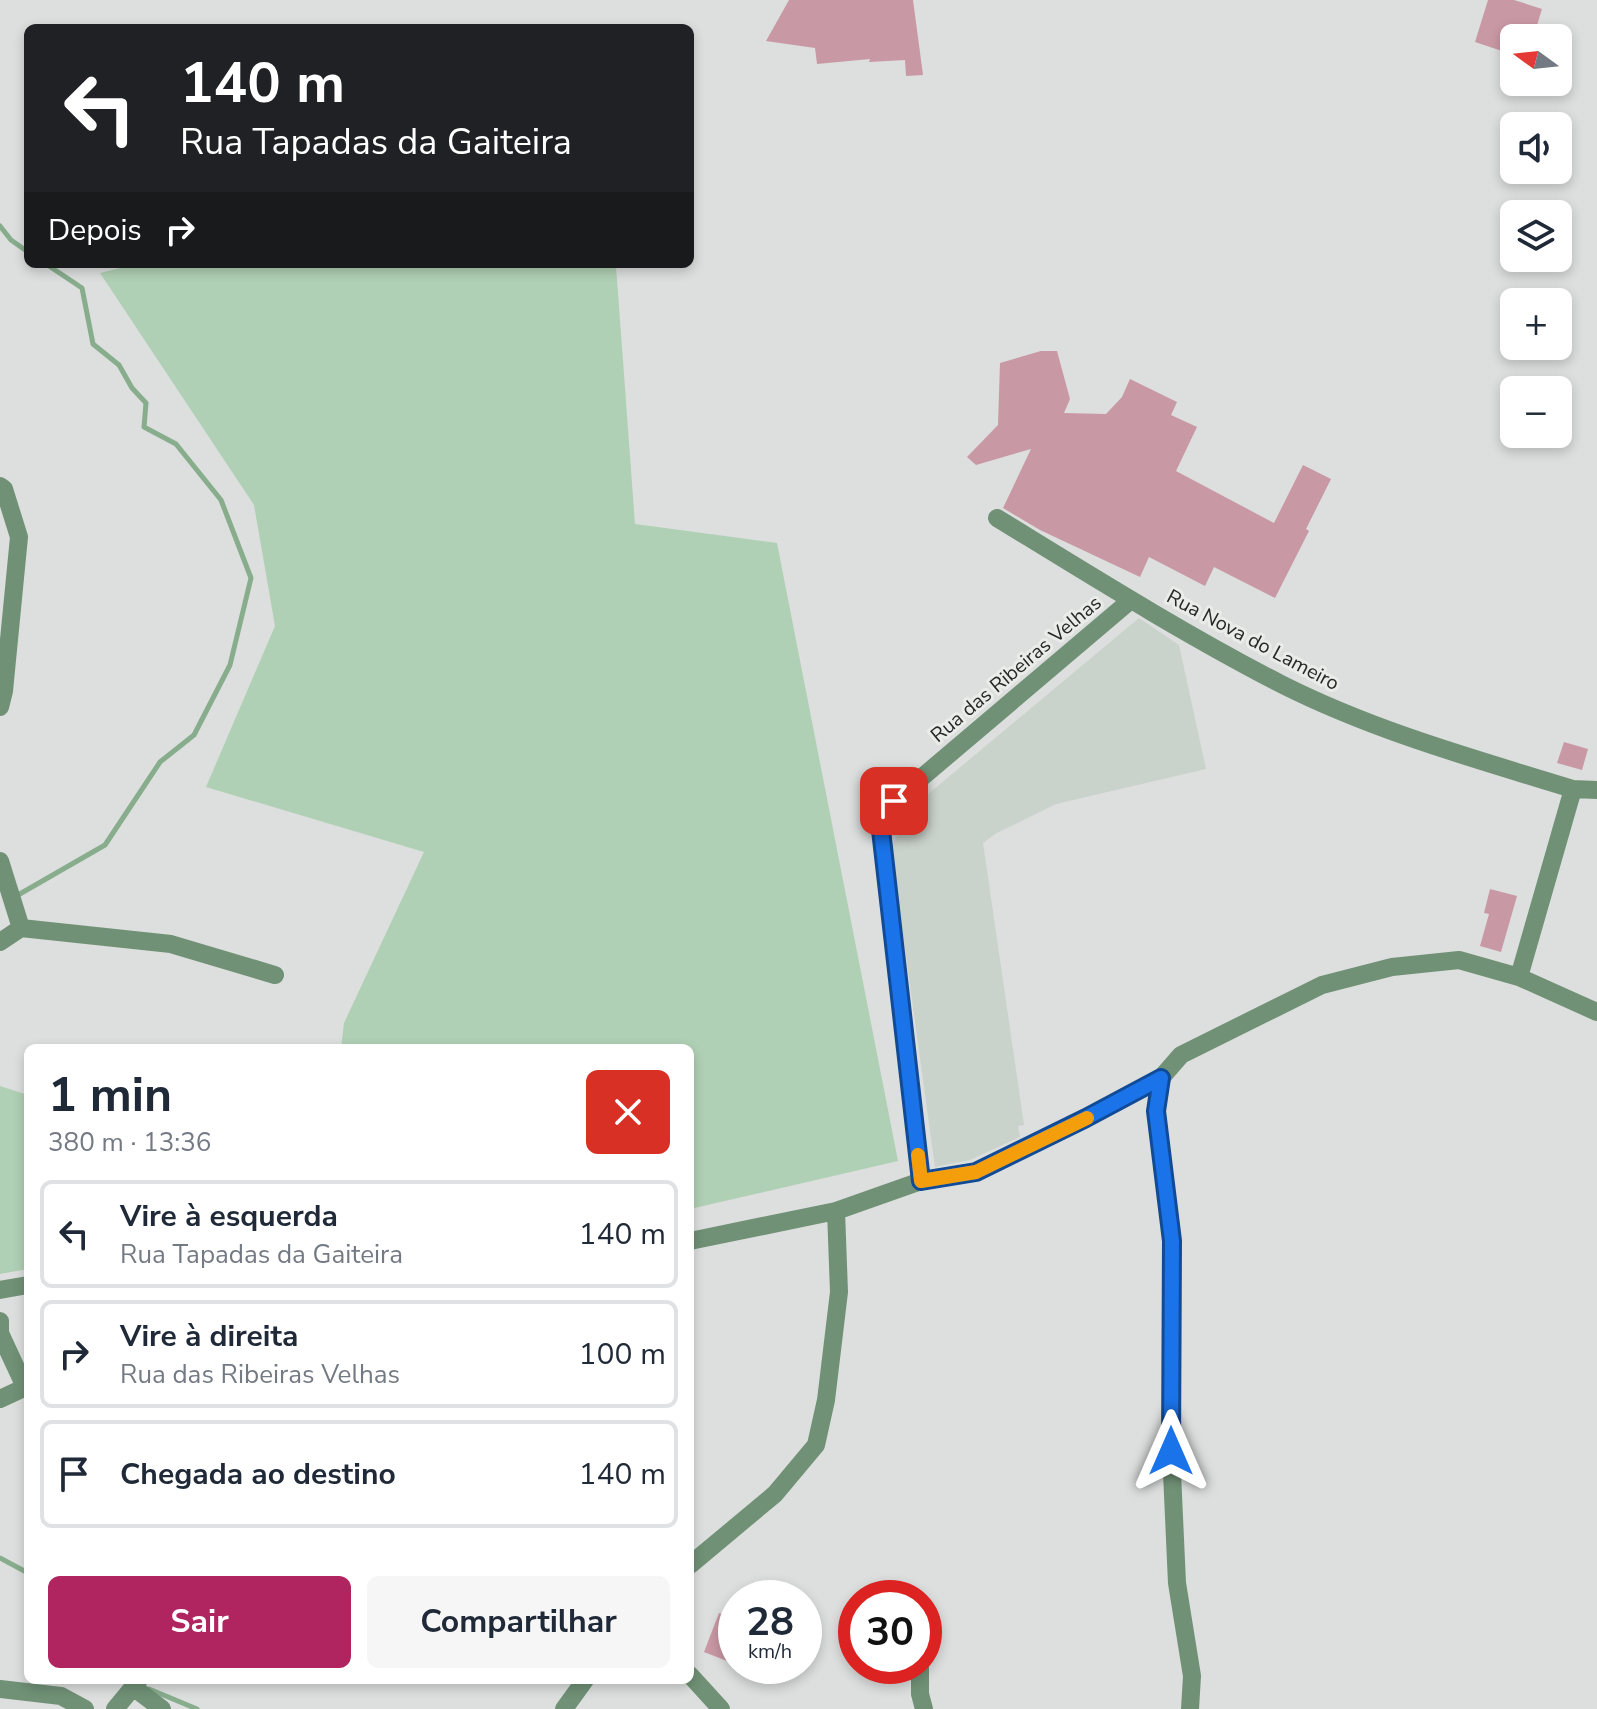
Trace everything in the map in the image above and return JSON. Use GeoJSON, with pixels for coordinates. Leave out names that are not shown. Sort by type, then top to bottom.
{"type":"FeatureCollection","features":[{"type":"Feature","properties":{"kind":"street"},"geometry":{"type":"LineString","coordinates":[[0,486],[4,489],[19,537],[0,707]]}},
{"type":"Feature","properties":{"kind":"street","name":"Rua Nova do Lameiro"},"geometry":{"type":"LineString","coordinates":[[997,518],[1131,600],[1283,684],[1372,724],[1573,789],[1597,790]]}},
{"type":"Feature","properties":{"kind":"street","name":"Rua das Ribeiras Velhas"},"geometry":{"type":"LineString","coordinates":[[921,1181],[881,830],[894,801],[1131,600]]}},
{"type":"Feature","properties":{"kind":"street"},"geometry":{"type":"LineString","coordinates":[[1519,977],[1573,789]]}},
{"type":"Feature","properties":{"kind":"street"},"geometry":{"type":"LineString","coordinates":[[0,861],[21,928]]}},
{"type":"Feature","properties":{"kind":"street"},"geometry":{"type":"LineString","coordinates":[[0,942],[21,928],[171,944],[275,975]]}},
{"type":"Feature","properties":{"kind":"street"},"geometry":{"type":"LineString","coordinates":[[694,1240],[836,1211],[921,1181],[976,1172],[1161,1078],[1181,1055],[1322,985],[1392,967],[1459,960],[1519,977],[1597,1012]]}},
{"type":"Feature","properties":{"kind":"street"},"geometry":{"type":"LineString","coordinates":[[1161,1078],[1156,1111],[1172,1241],[1171,1451],[1177,1583],[1192,1676],[1190,1709]]}},
{"type":"Feature","properties":{"kind":"street"},"geometry":{"type":"LineString","coordinates":[[694,1562],[775,1494],[816,1445],[826,1400],[839,1292],[836,1211]]}},
{"type":"Feature","properties":{"kind":"street"},"geometry":{"type":"LineString","coordinates":[[0,1290],[24,1286]]}},
{"type":"Feature","properties":{"kind":"street"},"geometry":{"type":"LineString","coordinates":[[0,1321],[0,1333],[24,1382]]}},
{"type":"Feature","properties":{"kind":"street"},"geometry":{"type":"LineString","coordinates":[[0,1399],[24,1387]]}},
{"type":"Feature","properties":{"kind":"street"},"geometry":{"type":"LineString","coordinates":[[694,1679],[721,1709]]}},
{"type":"Feature","properties":{"kind":"street"},"geometry":{"type":"LineString","coordinates":[[115,1709],[136,1684],[162,1709]]}},
{"type":"Feature","properties":{"kind":"street"},"geometry":{"type":"LineString","coordinates":[[564,1709],[582,1684]]}},
{"type":"Feature","properties":{"kind":"street"},"geometry":{"type":"LineString","coordinates":[[920,1684],[924,1709]]}},
{"type":"Feature","properties":{"kind":"street"},"geometry":{"type":"LineString","coordinates":[[0,1689],[61,1696],[85,1709]]}},
{"type":"Feature","properties":{"kind":"shaded area"},"geometry":{"type":"Polygon","coordinates":[[[1139,618],[1179,645],[1206,769],[1056,804],[983,843],[1024,1125],[1018,1126],[1020,1137],[970,1160],[935,1167],[891,848],[909,810],[1139,618]]]}},
{"type":"Feature","properties":{"kind":"green space"},"geometry":{"type":"Polygon","coordinates":[[[120,268],[616,268],[635,524],[777,543],[898,1161],[694,1208],[694,1044],[341,1044],[344,1023],[424,852],[206,787],[275,626],[254,505],[100,273],[120,268]]]}},
{"type":"Feature","properties":{"kind":"green space"},"geometry":{"type":"Polygon","coordinates":[[[0,1086],[24,1094],[24,1270],[0,1274],[0,1086]]]}},
{"type":"Feature","properties":{"kind":"building"},"geometry":{"type":"Polygon","coordinates":[[[789,0],[913,0],[923,75],[906,76],[905,60],[869,62],[870,59],[817,64],[815,48],[766,41],[789,0]]]}},
{"type":"Feature","properties":{"kind":"building"},"geometry":{"type":"Polygon","coordinates":[[[1488,0],[1514,0],[1542,9],[1537,24],[1500,24],[1500,50],[1475,42],[1488,0]]]}},
{"type":"Feature","properties":{"kind":"building"},"geometry":{"type":"Polygon","coordinates":[[[1041,351],[1057,351],[1070,399],[1064,413],[1106,414],[1122,397],[1130,379],[1177,402],[1171,415],[1197,427],[1176,471],[1274,523],[1303,465],[1331,479],[1275,598],[1214,567],[1205,586],[1149,557],[1140,577],[1040,530],[1003,508],[1031,449],[976,465],[967,457],[998,425],[1000,363],[1041,351]]]}},
{"type":"Feature","properties":{"kind":"building"},"geometry":{"type":"Polygon","coordinates":[[[1564,742],[1588,749],[1582,770],[1557,763],[1564,742]]]}},
{"type":"Feature","properties":{"kind":"building"},"geometry":{"type":"Polygon","coordinates":[[[1490,889],[1517,896],[1501,952],[1480,946],[1489,914],[1484,913],[1490,889]]]}},
{"type":"Feature","properties":{"kind":"building"},"geometry":{"type":"Polygon","coordinates":[[[718,1616],[718,1657],[704,1652],[718,1616]]]}},
{"type":"Feature","properties":{"kind":"waterway"},"geometry":{"type":"LineString","coordinates":[[0,226],[11,240],[24,249]]}},
{"type":"Feature","properties":{"kind":"waterway"},"geometry":{"type":"LineString","coordinates":[[18,895],[105,845],[160,762],[194,735],[230,665],[251,578],[221,500],[176,444],[144,427],[146,403],[132,388],[119,365],[93,344],[82,288],[52,268]]}},
{"type":"Feature","properties":{"kind":"waterway"},"geometry":{"type":"LineString","coordinates":[[0,1558],[24,1571]]}},
{"type":"Feature","properties":{"kind":"waterway"},"geometry":{"type":"LineString","coordinates":[[149,1689],[197,1709]]}},
{"type":"Feature","properties":{"kind":"slow traffic"},"geometry":{"type":"LineString","coordinates":[[918,1155],[921,1181],[976,1172],[1087,1118]]}},
{"type":"Feature","properties":{"kind":"route"},"geometry":{"type":"LineString","coordinates":[[894,801],[881,830],[921,1181],[976,1172],[1161,1078],[1156,1111],[1172,1241],[1171,1451]]}}]}
